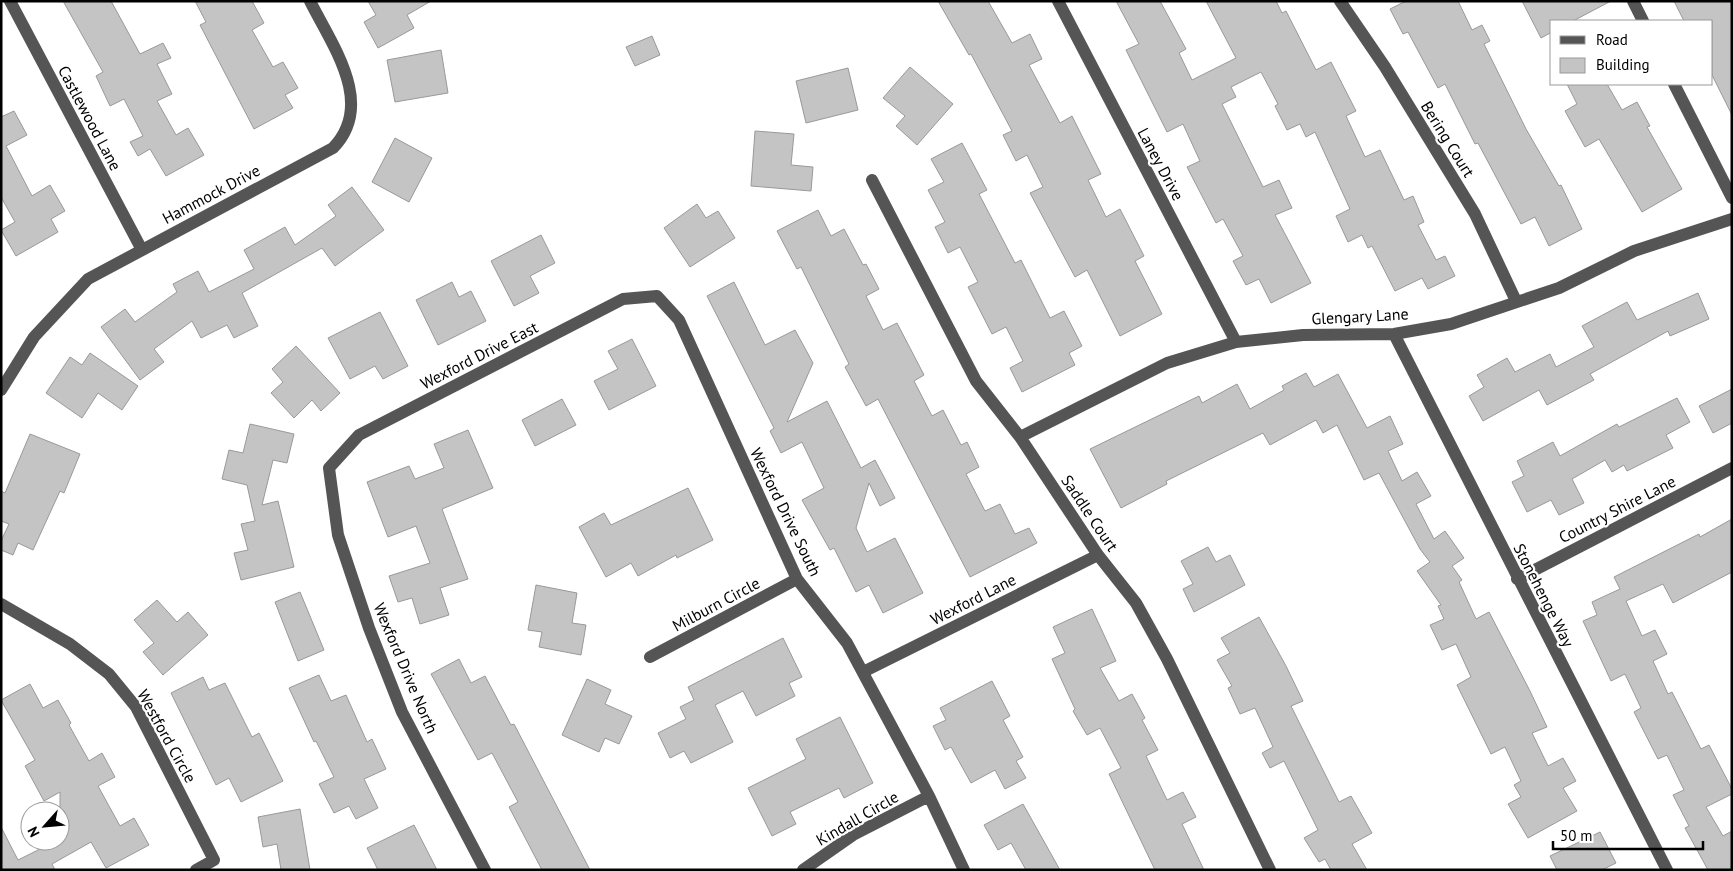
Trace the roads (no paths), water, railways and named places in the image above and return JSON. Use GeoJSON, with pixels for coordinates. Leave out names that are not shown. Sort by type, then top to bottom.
{"type":"FeatureCollection","features":[{"type":"Feature","properties":{"kind":"street","name":"Castlewood Lane"},"geometry":{"type":"LineString","coordinates":[[10,1],[142,250]]}},
{"type":"Feature","properties":{"kind":"street","name":"Hammock Drive"},"geometry":{"type":"LineString","coordinates":[[1,390],[34,337],[88,279],[332,148],[342,138],[352,106],[349,77],[310,1]]}},
{"type":"Feature","properties":{"kind":"street","name":"Laney Drive"},"geometry":{"type":"LineString","coordinates":[[1058,1],[1236,342]]}},
{"type":"Feature","properties":{"kind":"street","name":"Bering Court"},"geometry":{"type":"LineString","coordinates":[[1340,1],[1385,67],[1475,214],[1516,301]]}},
{"type":"Feature","properties":{"kind":"street"},"geometry":{"type":"LineString","coordinates":[[1632,1],[1642,20]]}},
{"type":"Feature","properties":{"kind":"street"},"geometry":{"type":"LineString","coordinates":[[1675,85],[1732,198]]}},
{"type":"Feature","properties":{"kind":"street","name":"Saddle Court"},"geometry":{"type":"LineString","coordinates":[[872,180],[976,381],[1020,437],[1098,556],[1136,603],[1167,659],[1270,870]]}},
{"type":"Feature","properties":{"kind":"street","name":"Glengary Lane"},"geometry":{"type":"LineString","coordinates":[[1020,437],[1167,363],[1236,342],[1303,336],[1394,334],[1451,324],[1559,288],[1634,251],[1732,219]]}},
{"type":"Feature","properties":{"kind":"street","name":"Wexford Drive East"},"geometry":{"type":"LineString","coordinates":[[329,468],[359,435],[623,299],[657,296]]}},
{"type":"Feature","properties":{"kind":"street","name":"Wexford Drive South"},"geometry":{"type":"LineString","coordinates":[[657,296],[679,320],[797,579],[847,643],[864,672],[929,796],[964,870]]}},
{"type":"Feature","properties":{"kind":"street","name":"Stonehenge Way"},"geometry":{"type":"LineString","coordinates":[[1394,334],[1517,579],[1667,870]]}},
{"type":"Feature","properties":{"kind":"street","name":"Wexford Drive North"},"geometry":{"type":"LineString","coordinates":[[329,468],[338,535],[369,628],[402,712],[485,870]]}},
{"type":"Feature","properties":{"kind":"street","name":"Country Shire Lane"},"geometry":{"type":"LineString","coordinates":[[1517,579],[1732,468]]}},
{"type":"Feature","properties":{"kind":"street","name":"Wexford Lane"},"geometry":{"type":"LineString","coordinates":[[864,672],[1098,556]]}},
{"type":"Feature","properties":{"kind":"street","name":"Milburn Circle"},"geometry":{"type":"LineString","coordinates":[[650,657],[797,579]]}},
{"type":"Feature","properties":{"kind":"street","name":"Westford Circle"},"geometry":{"type":"LineString","coordinates":[[1,604],[70,644],[108,674],[136,707],[214,860],[196,870]]}},
{"type":"Feature","properties":{"kind":"street","name":"Kindall Circle"},"geometry":{"type":"LineString","coordinates":[[804,870],[853,835],[929,796]]}}]}
